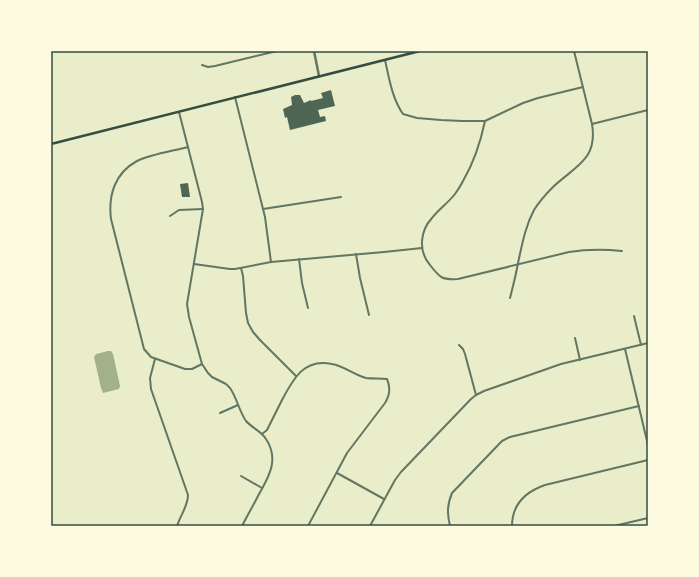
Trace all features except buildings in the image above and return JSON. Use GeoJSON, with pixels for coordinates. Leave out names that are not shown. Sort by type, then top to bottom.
{"type":"FeatureCollection","features":[{"type":"Feature","properties":{"kind":"main road"},"geometry":{"type":"LineString","coordinates":[[51,144],[420,51]]}},
{"type":"Feature","properties":{"kind":"street"},"geometry":{"type":"LineString","coordinates":[[202,65],[208,67],[215,66],[277,51]]}},
{"type":"Feature","properties":{"kind":"street"},"geometry":{"type":"LineString","coordinates":[[314,51],[319,76]]}},
{"type":"Feature","properties":{"kind":"street"},"geometry":{"type":"LineString","coordinates":[[510,298],[523,238],[534,210],[554,186],[581,164],[591,149],[593,140],[592,124],[574,51]]}},
{"type":"Feature","properties":{"kind":"street"},"geometry":{"type":"LineString","coordinates":[[385,60],[394,98],[399,108],[403,114],[417,118],[462,122],[484,121],[523,103],[583,87]]}},
{"type":"Feature","properties":{"kind":"street"},"geometry":{"type":"LineString","coordinates":[[235,97],[267,227],[271,262]]}},
{"type":"Feature","properties":{"kind":"street"},"geometry":{"type":"LineString","coordinates":[[592,124],[648,110]]}},
{"type":"Feature","properties":{"kind":"street"},"geometry":{"type":"LineString","coordinates":[[179,112],[202,202],[187,304],[189,317],[202,364],[212,377],[226,384],[230,388],[247,422],[262,434],[271,449],[272,468],[242,526]]}},
{"type":"Feature","properties":{"kind":"street"},"geometry":{"type":"LineString","coordinates":[[484,121],[482,134],[470,168],[455,194],[431,218],[425,228],[422,241],[424,256],[437,274],[442,278],[458,279],[569,252],[596,249],[622,251]]}},
{"type":"Feature","properties":{"kind":"street"},"geometry":{"type":"LineString","coordinates":[[188,147],[147,157],[130,166],[118,180],[113,189],[110,209],[111,219],[142,344],[147,354],[155,359],[188,370],[202,364]]}},
{"type":"Feature","properties":{"kind":"street"},"geometry":{"type":"LineString","coordinates":[[263,209],[342,197]]}},
{"type":"Feature","properties":{"kind":"street"},"geometry":{"type":"LineString","coordinates":[[170,216],[179,210],[202,209]]}},
{"type":"Feature","properties":{"kind":"street"},"geometry":{"type":"LineString","coordinates":[[194,264],[230,269],[271,262],[422,248]]}},
{"type":"Feature","properties":{"kind":"street"},"geometry":{"type":"LineString","coordinates":[[356,254],[369,315]]}},
{"type":"Feature","properties":{"kind":"street"},"geometry":{"type":"LineString","coordinates":[[299,260],[302,283],[308,308]]}},
{"type":"Feature","properties":{"kind":"street"},"geometry":{"type":"LineString","coordinates":[[241,268],[248,323],[260,340],[296,376]]}},
{"type":"Feature","properties":{"kind":"street"},"geometry":{"type":"LineString","coordinates":[[634,316],[641,345]]}},
{"type":"Feature","properties":{"kind":"street"},"geometry":{"type":"LineString","coordinates":[[575,338],[580,360]]}},
{"type":"Feature","properties":{"kind":"street"},"geometry":{"type":"LineString","coordinates":[[370,526],[384,499],[401,472],[476,395],[547,369],[648,343]]}},
{"type":"Feature","properties":{"kind":"street"},"geometry":{"type":"LineString","coordinates":[[459,345],[465,354],[476,395]]}},
{"type":"Feature","properties":{"kind":"street"},"geometry":{"type":"LineString","coordinates":[[625,349],[648,445]]}},
{"type":"Feature","properties":{"kind":"street"},"geometry":{"type":"LineString","coordinates":[[155,359],[150,378],[151,390],[188,495],[187,502],[177,526]]}},
{"type":"Feature","properties":{"kind":"street"},"geometry":{"type":"LineString","coordinates":[[262,434],[266,430],[293,380],[306,368],[312,365],[325,363],[333,364],[365,378],[387,379],[390,391],[385,403],[351,447],[308,526]]}},
{"type":"Feature","properties":{"kind":"street"},"geometry":{"type":"LineString","coordinates":[[220,413],[238,405]]}},
{"type":"Feature","properties":{"kind":"street"},"geometry":{"type":"LineString","coordinates":[[450,526],[447,510],[452,493],[502,441],[510,437],[639,406]]}},
{"type":"Feature","properties":{"kind":"street"},"geometry":{"type":"LineString","coordinates":[[512,526],[517,506],[526,495],[532,491],[545,485],[648,460]]}},
{"type":"Feature","properties":{"kind":"street"},"geometry":{"type":"LineString","coordinates":[[337,473],[384,499]]}},
{"type":"Feature","properties":{"kind":"street"},"geometry":{"type":"LineString","coordinates":[[241,476],[262,488]]}},
{"type":"Feature","properties":{"kind":"street"},"geometry":{"type":"LineString","coordinates":[[614,526],[648,518]]}},
{"type":"Feature","properties":{"kind":"shaded area"},"geometry":{"type":"Polygon","coordinates":[[[111,351],[113,354],[120,386],[119,389],[103,393],[94,357],[96,354],[111,351]]]}}]}
